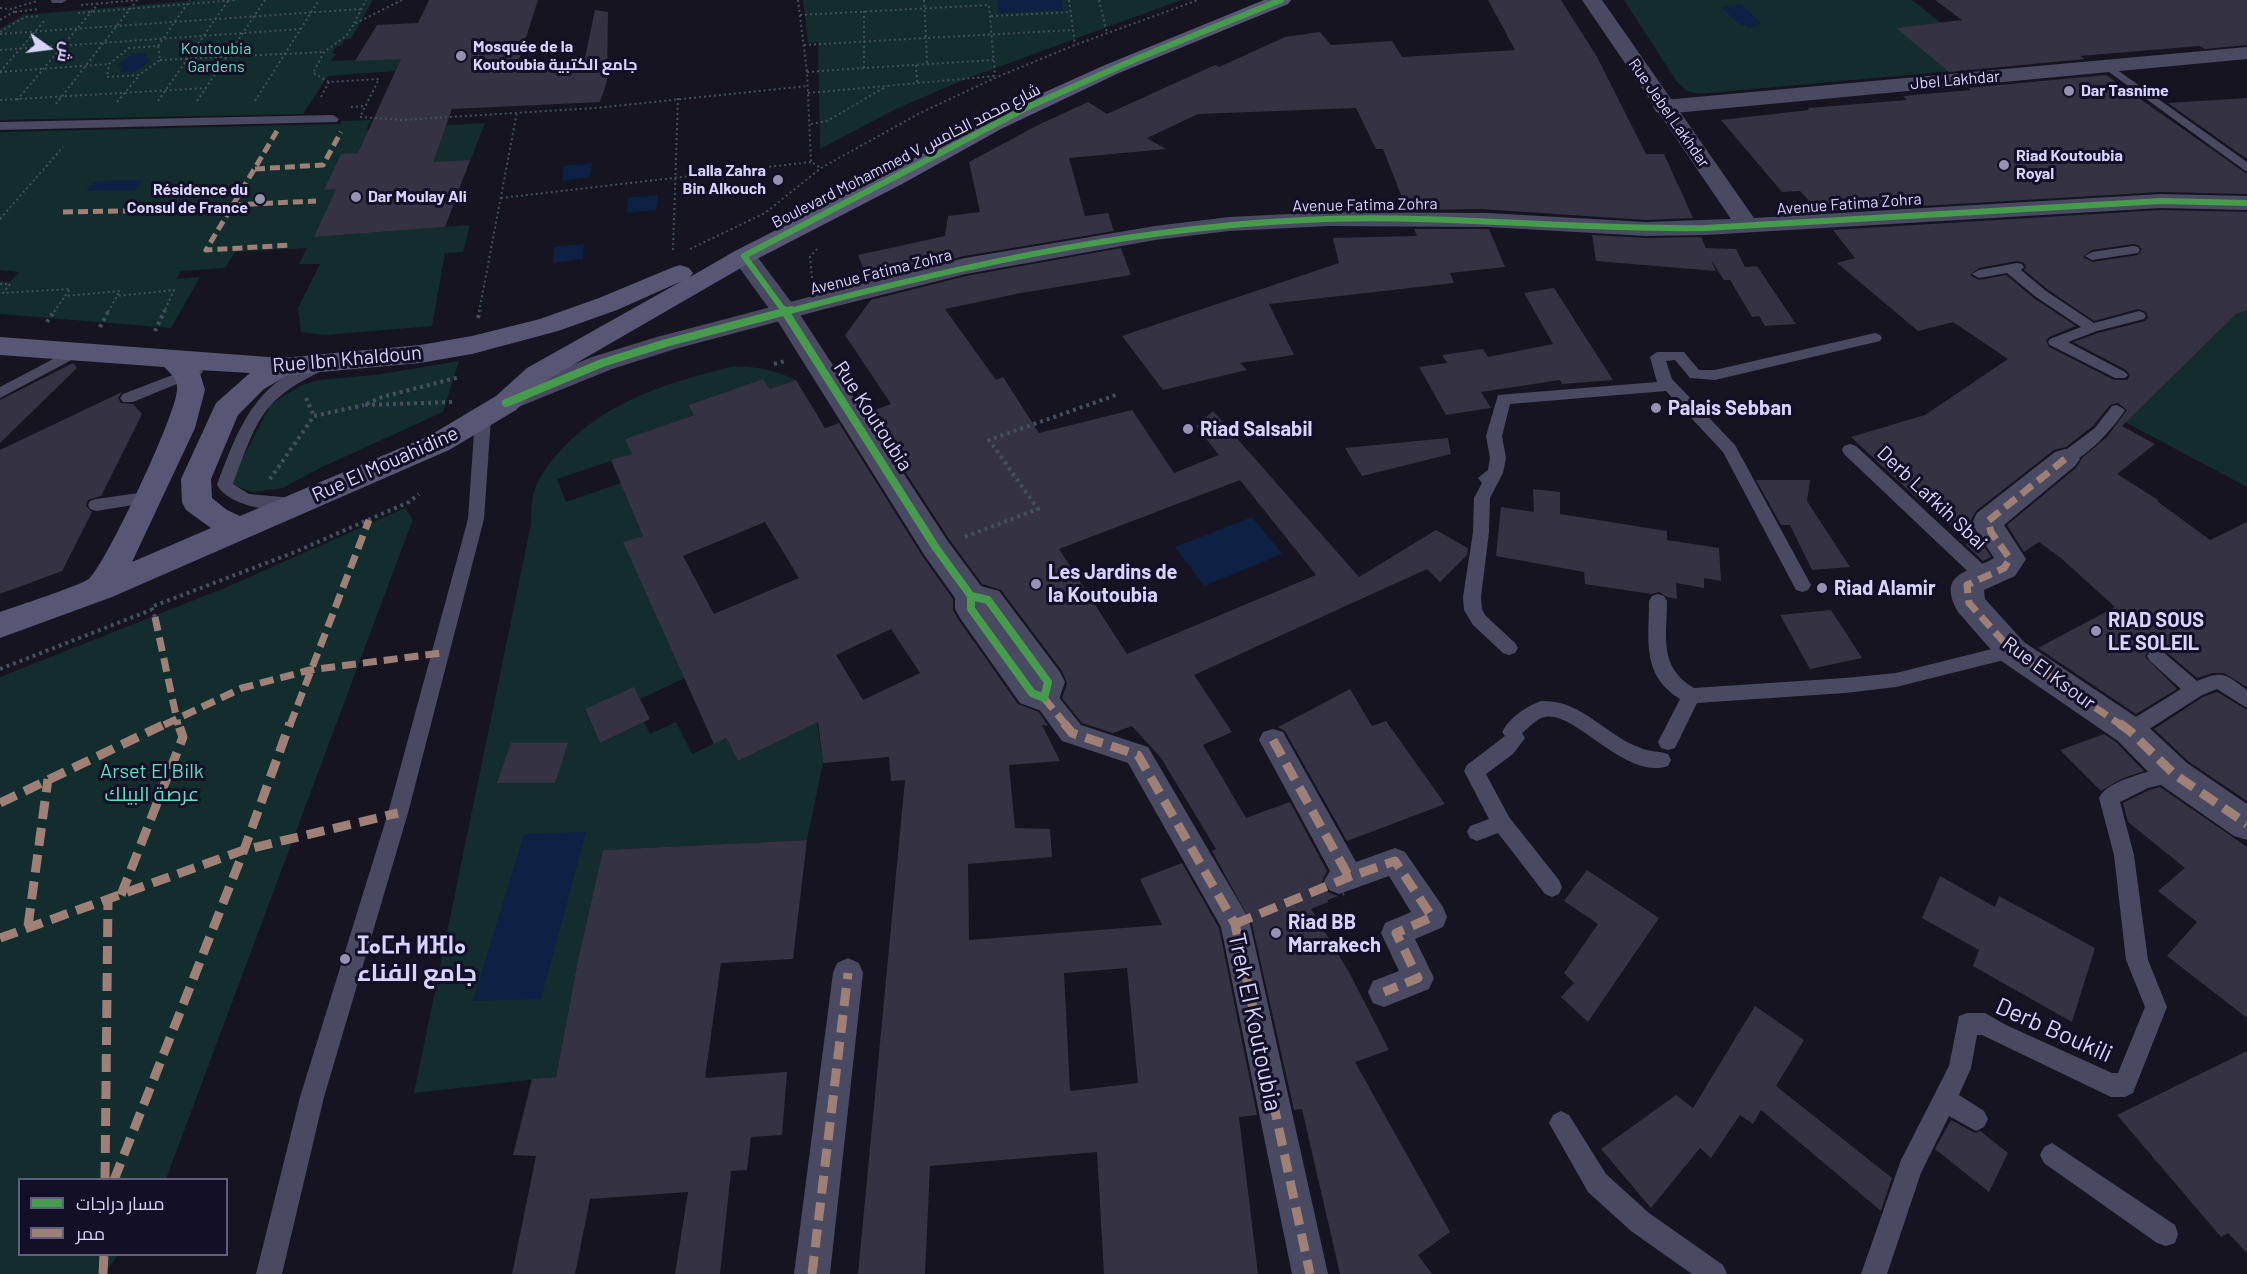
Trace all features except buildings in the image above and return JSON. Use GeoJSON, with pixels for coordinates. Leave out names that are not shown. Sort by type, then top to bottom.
{"type":"FeatureCollection","features":[{"type":"Feature","properties":{"kind":"main road","name":"Boulevard Mohammed V شارع محمد الخامس"},"geometry":{"type":"LineString","coordinates":[[650,287],[750,241],[938,136],[990,110],[1070,72],[1250,0]]}},
{"type":"Feature","properties":{"kind":"main road","name":"Boulevard Mohammed V شارع محمد الخامس"},"geometry":{"type":"LineString","coordinates":[[744,256],[894,179],[993,124],[1112,69],[1281,0]]}},
{"type":"Feature","properties":{"kind":"main road","name":"Rue El Mouahidine"},"geometry":{"type":"LineString","coordinates":[[0,625],[101,588],[439,443],[494,410],[537,374],[744,256]]}},
{"type":"Feature","properties":{"kind":"main road","name":"Rue Ibn Khaldoun"},"geometry":{"type":"LineString","coordinates":[[0,346],[76,352],[174,355],[224,363],[282,367],[327,363],[420,354],[472,345],[549,325],[650,287]]}},
{"type":"Feature","properties":{"kind":"main road"},"geometry":{"type":"LineString","coordinates":[[101,588],[125,546],[181,428],[191,390],[174,355]]}},
{"type":"Feature","properties":{"kind":"main road"},"geometry":{"type":"LineString","coordinates":[[241,529],[216,518],[197,502],[196,479],[226,410],[254,383],[282,367]]}},
{"type":"Feature","properties":{"kind":"street","name":"Rue Jebel Lakhdar"},"geometry":{"type":"LineString","coordinates":[[1592,0],[1748,226]]}},
{"type":"Feature","properties":{"kind":"street","name":"Jbel Lakhdar"},"geometry":{"type":"LineString","coordinates":[[1664,107],[2247,53]]}},
{"type":"Feature","properties":{"kind":"street","name":"Avenue Fatima Zohra"},"geometry":{"type":"LineString","coordinates":[[494,410],[602,363],[666,343],[965,266],[1229,224],[1352,219],[1488,220],[1646,229],[1748,226],[2161,201],[2247,203]]}},
{"type":"Feature","properties":{"kind":"street","name":"Rue Koutoubia"},"geometry":{"type":"LineString","coordinates":[[744,256],[786,313],[936,548],[971,596],[971,609],[1032,693],[1044,698],[1072,734],[1138,755]]}},
{"type":"Feature","properties":{"kind":"street","name":"Rue El Ksour"},"geometry":{"type":"LineString","coordinates":[[2065,459],[1988,521],[1989,532],[2006,551],[2010,560],[2004,568],[1967,585],[1969,603],[2012,651],[2130,731],[2174,774],[2247,824]]}},
{"type":"Feature","properties":{"kind":"street"},"geometry":{"type":"LineString","coordinates":[[1273,740],[1344,879],[1395,861],[1432,917],[1396,933],[1418,978],[1384,992]]}},
{"type":"Feature","properties":{"kind":"street","name":"Trek El Koutoubia"},"geometry":{"type":"LineString","coordinates":[[1138,755],[1242,921],[1310,1274]]}},
{"type":"Feature","properties":{"kind":"street"},"geometry":{"type":"LineString","coordinates":[[812,1274],[848,974]]}},
{"type":"Feature","properties":{"kind":"lane"},"geometry":{"type":"LineString","coordinates":[[56,1],[62,0]]}},
{"type":"Feature","properties":{"kind":"lane"},"geometry":{"type":"LineString","coordinates":[[2106,65],[2247,168]]}},
{"type":"Feature","properties":{"kind":"lane"},"geometry":{"type":"LineString","coordinates":[[0,126],[333,118]]}},
{"type":"Feature","properties":{"kind":"lane"},"geometry":{"type":"LineString","coordinates":[[2092,256],[2133,250]]}},
{"type":"Feature","properties":{"kind":"lane"},"geometry":{"type":"LineString","coordinates":[[1979,274],[2014,268],[2041,294],[2092,328]]}},
{"type":"Feature","properties":{"kind":"lane"},"geometry":{"type":"LineString","coordinates":[[2120,375],[2055,342],[2092,328],[2139,316]]}},
{"type":"Feature","properties":{"kind":"lane"},"geometry":{"type":"LineString","coordinates":[[1802,585],[1729,448],[1665,381],[1657,357],[1676,354],[1692,373],[1715,375],[1875,338]]}},
{"type":"Feature","properties":{"kind":"lane"},"geometry":{"type":"LineString","coordinates":[[0,393],[76,352]]}},
{"type":"Feature","properties":{"kind":"lane"},"geometry":{"type":"LineString","coordinates":[[128,398],[174,355]]}},
{"type":"Feature","properties":{"kind":"lane"},"geometry":{"type":"LineString","coordinates":[[300,503],[257,501],[229,492],[225,485],[251,423],[262,404],[281,387],[327,363]]}},
{"type":"Feature","properties":{"kind":"lane"},"geometry":{"type":"LineString","coordinates":[[1509,648],[1479,620],[1473,610],[1482,498],[1498,458],[1494,436],[1503,399],[1652,389],[1662,387],[1665,381]]}},
{"type":"Feature","properties":{"kind":"lane"},"geometry":{"type":"LineString","coordinates":[[269,1274],[312,1097],[394,824],[456,598],[476,519],[494,410]]}},
{"type":"Feature","properties":{"kind":"lane"},"geometry":{"type":"LineString","coordinates":[[2065,459],[2101,432],[2118,410]]}},
{"type":"Feature","properties":{"kind":"lane","name":"Derb Lafkih Sbai"},"geometry":{"type":"LineString","coordinates":[[1850,450],[1985,577]]}},
{"type":"Feature","properties":{"kind":"lane"},"geometry":{"type":"LineString","coordinates":[[96,506],[146,498]]}},
{"type":"Feature","properties":{"kind":"lane"},"geometry":{"type":"LineString","coordinates":[[1658,601],[1658,653],[1662,674],[1669,683],[1691,696],[1742,691],[1784,691],[1898,680],[2012,651]]}},
{"type":"Feature","properties":{"kind":"lane"},"geometry":{"type":"LineString","coordinates":[[2156,656],[2195,690]]}},
{"type":"Feature","properties":{"kind":"lane"},"geometry":{"type":"LineString","coordinates":[[2130,731],[2195,690],[2219,680],[2247,700]]}},
{"type":"Feature","properties":{"kind":"lane"},"geometry":{"type":"LineString","coordinates":[[1552,887],[1502,823],[1474,771],[1506,748],[1515,738],[1514,728],[1540,709],[1551,709],[1564,713],[1634,754],[1648,759],[1665,751],[1691,696]]}},
{"type":"Feature","properties":{"kind":"lane","name":"Derb Boukili"},"geometry":{"type":"LineString","coordinates":[[1874,1274],[1910,1169],[1960,1068],[1967,1024],[1985,1024],[1998,1033],[2110,1085],[2125,1085],[2157,1007],[2137,960],[2124,855],[2109,798],[2145,780],[2174,774]]}},
{"type":"Feature","properties":{"kind":"lane"},"geometry":{"type":"LineString","coordinates":[[1477,832],[1502,823]]}},
{"type":"Feature","properties":{"kind":"lane"},"geometry":{"type":"LineString","coordinates":[[1943,1099],[1976,1119]]}},
{"type":"Feature","properties":{"kind":"lane"},"geometry":{"type":"LineString","coordinates":[[1561,1123],[1597,1183],[1640,1222],[1714,1274]]}},
{"type":"Feature","properties":{"kind":"lane"},"geometry":{"type":"LineString","coordinates":[[2052,1155],[2166,1234]]}},
{"type":"Feature","properties":{"kind":"path"},"geometry":{"type":"LineString","coordinates":[[38,125],[137,0]]}},
{"type":"Feature","properties":{"kind":"path"},"geometry":{"type":"LineString","coordinates":[[160,60],[158,46],[190,0]]}},
{"type":"Feature","properties":{"kind":"path"},"geometry":{"type":"LineString","coordinates":[[142,123],[189,59],[228,0]]}},
{"type":"Feature","properties":{"kind":"path"},"geometry":{"type":"LineString","coordinates":[[70,13],[236,0]]}},
{"type":"Feature","properties":{"kind":"path"},"geometry":{"type":"LineString","coordinates":[[195,105],[265,0]]}},
{"type":"Feature","properties":{"kind":"path"},"geometry":{"type":"LineString","coordinates":[[243,120],[319,0]]}},
{"type":"Feature","properties":{"kind":"path"},"geometry":{"type":"LineString","coordinates":[[366,0],[346,36],[324,52],[313,73],[329,82],[379,79],[360,117],[402,120],[595,108],[808,86]]}},
{"type":"Feature","properties":{"kind":"path"},"geometry":{"type":"LineString","coordinates":[[354,24],[402,0]]}},
{"type":"Feature","properties":{"kind":"path"},"geometry":{"type":"LineString","coordinates":[[798,0],[807,72],[811,162]]}},
{"type":"Feature","properties":{"kind":"path"},"geometry":{"type":"LineString","coordinates":[[924,0],[927,64]]}},
{"type":"Feature","properties":{"kind":"path"},"geometry":{"type":"LineString","coordinates":[[989,0],[996,76]]}},
{"type":"Feature","properties":{"kind":"path"},"geometry":{"type":"LineString","coordinates":[[1069,0],[1075,45]]}},
{"type":"Feature","properties":{"kind":"path"},"geometry":{"type":"LineString","coordinates":[[1099,0],[1107,33]]}},
{"type":"Feature","properties":{"kind":"path"},"geometry":{"type":"LineString","coordinates":[[682,252],[765,213],[821,168],[920,113],[996,76],[1198,0]]}},
{"type":"Feature","properties":{"kind":"path"},"geometry":{"type":"LineString","coordinates":[[0,8],[10,9],[33,1],[56,1]]}},
{"type":"Feature","properties":{"kind":"path"},"geometry":{"type":"LineString","coordinates":[[0,20],[33,1]]}},
{"type":"Feature","properties":{"kind":"path"},"geometry":{"type":"LineString","coordinates":[[13,105],[98,4]]}},
{"type":"Feature","properties":{"kind":"path"},"geometry":{"type":"LineString","coordinates":[[800,15],[989,4]]}},
{"type":"Feature","properties":{"kind":"path"},"geometry":{"type":"LineString","coordinates":[[0,33],[361,9]]}},
{"type":"Feature","properties":{"kind":"path"},"geometry":{"type":"LineString","coordinates":[[864,11],[864,68]]}},
{"type":"Feature","properties":{"kind":"path"},"geometry":{"type":"LineString","coordinates":[[990,16],[1071,12]]}},
{"type":"Feature","properties":{"kind":"path"},"geometry":{"type":"LineString","coordinates":[[0,33],[25,17],[50,15],[0,72]]}},
{"type":"Feature","properties":{"kind":"path"},"geometry":{"type":"LineString","coordinates":[[0,50],[301,29]]}},
{"type":"Feature","properties":{"kind":"path"},"geometry":{"type":"LineString","coordinates":[[804,45],[1073,30]]}},
{"type":"Feature","properties":{"kind":"path"},"geometry":{"type":"LineString","coordinates":[[0,72],[109,64],[129,48],[158,46]]}},
{"type":"Feature","properties":{"kind":"path"},"geometry":{"type":"LineString","coordinates":[[109,64],[107,76],[139,75],[160,60],[324,52]]}},
{"type":"Feature","properties":{"kind":"path"},"geometry":{"type":"LineString","coordinates":[[807,72],[993,60]]}},
{"type":"Feature","properties":{"kind":"path"},"geometry":{"type":"LineString","coordinates":[[916,65],[917,81]]}},
{"type":"Feature","properties":{"kind":"path"},"geometry":{"type":"LineString","coordinates":[[808,93],[917,81],[996,76]]}},
{"type":"Feature","properties":{"kind":"path"},"geometry":{"type":"LineString","coordinates":[[811,124],[828,121],[891,84]]}},
{"type":"Feature","properties":{"kind":"path"},"geometry":{"type":"LineString","coordinates":[[0,100],[207,88]]}},
{"type":"Feature","properties":{"kind":"path"},"geometry":{"type":"LineString","coordinates":[[673,256],[678,98]]}},
{"type":"Feature","properties":{"kind":"path"},"geometry":{"type":"LineString","coordinates":[[477,324],[517,112]]}},
{"type":"Feature","properties":{"kind":"path"},"geometry":{"type":"LineString","coordinates":[[0,219],[84,124]]}},
{"type":"Feature","properties":{"kind":"path"},"geometry":{"type":"LineString","coordinates":[[501,198],[811,162],[821,168]]}},
{"type":"Feature","properties":{"kind":"path"},"geometry":{"type":"LineString","coordinates":[[0,213],[5,213]]}},
{"type":"Feature","properties":{"kind":"path"},"geometry":{"type":"LineString","coordinates":[[0,284],[10,284],[1,295]]}},
{"type":"Feature","properties":{"kind":"path"},"geometry":{"type":"LineString","coordinates":[[1,295],[70,289],[46,324],[56,325]]}},
{"type":"Feature","properties":{"kind":"path"},"geometry":{"type":"LineString","coordinates":[[117,296],[174,290],[154,333],[174,355]]}},
{"type":"Feature","properties":{"kind":"path"},"geometry":{"type":"LineString","coordinates":[[65,296],[120,291],[98,328],[110,329]]}},
{"type":"Feature","properties":{"kind":"path"},"geometry":{"type":"LineString","coordinates":[[268,481],[314,416],[364,405],[382,397],[460,377]]}},
{"type":"Feature","properties":{"kind":"path"},"geometry":{"type":"LineString","coordinates":[[936,548],[1038,509],[989,440],[1119,394]]}},
{"type":"Feature","properties":{"kind":"path"},"geometry":{"type":"LineString","coordinates":[[364,405],[452,402]]}},
{"type":"Feature","properties":{"kind":"path"},"geometry":{"type":"LineString","coordinates":[[0,669],[151,610],[151,607],[295,552],[409,502],[419,494]]}},
{"type":"Feature","properties":{"kind":"path"},"geometry":{"type":"LineString","coordinates":[[151,610],[155,617]]}},
{"type":"Feature","properties":{"kind":"green space","name":"Koutoubia Gardens"},"geometry":{"type":"Polygon","coordinates":[[[200,0],[373,0],[351,39],[345,39],[341,46],[337,46],[332,53],[336,54],[331,61],[402,58],[396,71],[328,76],[303,114],[0,120],[0,29],[23,15],[200,0]]]}},
{"type":"Feature","properties":{"kind":"green space"},"geometry":{"type":"Polygon","coordinates":[[[803,0],[1181,0],[963,80],[894,110],[820,149],[818,42],[808,43],[803,0]]]}},
{"type":"Feature","properties":{"kind":"green space"},"geometry":{"type":"Polygon","coordinates":[[[1624,0],[1912,0],[1941,23],[1897,28],[1996,67],[1698,94],[1687,91],[1677,82],[1624,0]]]}},
{"type":"Feature","properties":{"kind":"green space"},"geometry":{"type":"Polygon","coordinates":[[[371,120],[366,130],[485,123],[466,172],[314,237],[470,225],[463,252],[445,253],[432,326],[325,335],[301,332],[298,308],[320,264],[299,264],[307,248],[235,252],[225,268],[181,271],[176,279],[200,277],[171,328],[0,314],[0,281],[10,282],[19,272],[0,270],[0,132],[340,124],[342,121],[371,120]]]}},
{"type":"Feature","properties":{"kind":"green space"},"geometry":{"type":"Polygon","coordinates":[[[2247,306],[2247,487],[2125,422],[2231,313],[2247,306]]]}},
{"type":"Feature","properties":{"kind":"green space"},"geometry":{"type":"Polygon","coordinates":[[[459,361],[443,412],[320,468],[283,488],[252,492],[234,485],[234,475],[271,404],[300,386],[318,380],[375,375],[459,361]]]}},
{"type":"Feature","properties":{"kind":"green space"},"geometry":{"type":"Polygon","coordinates":[[[731,367],[765,369],[796,380],[770,389],[763,379],[688,405],[694,415],[626,439],[632,454],[557,479],[566,502],[621,483],[643,536],[624,542],[685,678],[640,699],[585,710],[600,743],[644,722],[650,734],[676,722],[692,754],[726,738],[738,761],[817,722],[823,763],[807,840],[603,850],[578,960],[556,1077],[414,1093],[531,524],[532,499],[537,483],[561,450],[598,418],[618,406],[685,379],[731,367]]]}},
{"type":"Feature","properties":{"kind":"green space","name":"Arset El Bilk عرصة البيلك"},"geometry":{"type":"Polygon","coordinates":[[[405,508],[413,519],[166,1178],[18,1178],[18,1256],[117,1256],[104,1274],[0,1274],[0,677],[227,587],[405,508]]]}},
{"type":"Feature","properties":{"kind":"water"},"geometry":{"type":"Polygon","coordinates":[[[997,0],[1061,0],[1063,10],[998,13],[997,0]]]}},
{"type":"Feature","properties":{"kind":"water"},"geometry":{"type":"Polygon","coordinates":[[[1741,4],[1761,23],[1757,24],[1759,26],[1749,28],[1740,25],[1721,7],[1741,4]]]}},
{"type":"Feature","properties":{"kind":"water"},"geometry":{"type":"Polygon","coordinates":[[[147,54],[145,58],[150,60],[134,72],[120,72],[122,68],[118,65],[131,55],[147,54]]]}},
{"type":"Feature","properties":{"kind":"water"},"geometry":{"type":"Polygon","coordinates":[[[592,163],[590,177],[562,181],[564,166],[592,163]]]}},
{"type":"Feature","properties":{"kind":"water"},"geometry":{"type":"Polygon","coordinates":[[[143,180],[135,190],[86,191],[95,181],[143,180]]]}},
{"type":"Feature","properties":{"kind":"water"},"geometry":{"type":"Polygon","coordinates":[[[658,195],[656,210],[627,213],[628,198],[658,195]]]}},
{"type":"Feature","properties":{"kind":"water"},"geometry":{"type":"Polygon","coordinates":[[[584,244],[583,259],[553,263],[554,247],[584,244]]]}},
{"type":"Feature","properties":{"kind":"water"},"geometry":{"type":"Polygon","coordinates":[[[1252,517],[1282,554],[1204,586],[1175,547],[1252,517]]]}},
{"type":"Feature","properties":{"kind":"water"},"geometry":{"type":"Polygon","coordinates":[[[586,832],[541,999],[473,1001],[524,834],[586,832]]]}},
{"type":"Feature","properties":{"kind":"tunnel"},"geometry":{"type":"LineString","coordinates":[[1250,917],[1339,881]]}},
{"type":"Feature","properties":{"kind":"marked path"},"geometry":{"type":"LineString","coordinates":[[277,131],[206,250],[292,245]]}},
{"type":"Feature","properties":{"kind":"marked path"},"geometry":{"type":"LineString","coordinates":[[255,169],[323,165],[341,132]]}},
{"type":"Feature","properties":{"kind":"marked path"},"geometry":{"type":"LineString","coordinates":[[233,205],[316,201]]}},
{"type":"Feature","properties":{"kind":"marked path"},"geometry":{"type":"LineString","coordinates":[[63,212],[232,209]]}},
{"type":"Feature","properties":{"kind":"marked path"},"geometry":{"type":"LineString","coordinates":[[2065,459],[1988,521],[1991,532],[2010,559],[2004,568],[1967,585],[1969,603],[2012,651],[2130,731],[2174,774],[2247,824]]}},
{"type":"Feature","properties":{"kind":"marked path"},"geometry":{"type":"LineString","coordinates":[[115,1178],[244,850],[310,670],[369,520]]}},
{"type":"Feature","properties":{"kind":"marked path"},"geometry":{"type":"LineString","coordinates":[[121,895],[183,737],[176,719],[155,617]]}},
{"type":"Feature","properties":{"kind":"marked path"},"geometry":{"type":"LineString","coordinates":[[0,803],[242,688],[310,670],[441,653]]}},
{"type":"Feature","properties":{"kind":"marked path"},"geometry":{"type":"LineString","coordinates":[[1044,698],[1072,733],[1138,755],[1235,924],[1310,1274]]}},
{"type":"Feature","properties":{"kind":"marked path"},"geometry":{"type":"LineString","coordinates":[[1273,740],[1349,877]]}},
{"type":"Feature","properties":{"kind":"marked path"},"geometry":{"type":"LineString","coordinates":[[28,926],[48,779]]}},
{"type":"Feature","properties":{"kind":"marked path"},"geometry":{"type":"LineString","coordinates":[[0,938],[244,850],[398,813]]}},
{"type":"Feature","properties":{"kind":"marked path"},"geometry":{"type":"LineString","coordinates":[[1235,924],[1349,877],[1395,861],[1432,917],[1396,933],[1418,978],[1384,992]]}},
{"type":"Feature","properties":{"kind":"marked path"},"geometry":{"type":"LineString","coordinates":[[105,1178],[108,900]]}},
{"type":"Feature","properties":{"kind":"marked path"},"geometry":{"type":"LineString","coordinates":[[812,1274],[848,973]]}},
{"type":"Feature","properties":{"kind":"marked path"},"geometry":{"type":"LineString","coordinates":[[103,1274],[104,1256]]}},
{"type":"Feature","properties":{"kind":"cycle path"},"geometry":{"type":"LineString","coordinates":[[971,596],[988,600],[1048,682],[1044,698],[1032,693],[971,609],[971,596],[936,548],[786,313],[744,256],[1028,107],[1136,59],[1281,0]]}},
{"type":"Feature","properties":{"kind":"cycle path"},"geometry":{"type":"LineString","coordinates":[[506,403],[602,363],[666,343],[965,266],[1155,233],[1229,224],[1329,219],[1488,220],[1646,229],[1705,228],[2161,201],[2247,203]]}},
{"type":"Feature","properties":{"kind":"place","name":"Mosquée de la Koutoubia جامع الكتبية"},"geometry":{"type":"Point","coordinates":[461,56]}},
{"type":"Feature","properties":{"kind":"place","name":"Dar Tasnime"},"geometry":{"type":"Point","coordinates":[2069,91]}},
{"type":"Feature","properties":{"kind":"place","name":"Riad Koutoubia Royal"},"geometry":{"type":"Point","coordinates":[2004,165]}},
{"type":"Feature","properties":{"kind":"place","name":"Lalla Zahra Bin Alkouch"},"geometry":{"type":"Point","coordinates":[778,180]}},
{"type":"Feature","properties":{"kind":"place","name":"Dar Moulay Ali"},"geometry":{"type":"Point","coordinates":[356,197]}},
{"type":"Feature","properties":{"kind":"place","name":"Résidence du Consul de France"},"geometry":{"type":"Point","coordinates":[260,199]}},
{"type":"Feature","properties":{"kind":"place","name":"Palais Sebban"},"geometry":{"type":"Point","coordinates":[1656,408]}},
{"type":"Feature","properties":{"kind":"place","name":"Riad Salsabil"},"geometry":{"type":"Point","coordinates":[1188,429]}},
{"type":"Feature","properties":{"kind":"place","name":"Les Jardins de la Koutoubia"},"geometry":{"type":"Point","coordinates":[1036,584]}},
{"type":"Feature","properties":{"kind":"place","name":"Riad Alamir"},"geometry":{"type":"Point","coordinates":[1822,588]}},
{"type":"Feature","properties":{"kind":"place","name":"RIAD SOUS LE SOLEIL"},"geometry":{"type":"Point","coordinates":[2096,631]}},
{"type":"Feature","properties":{"kind":"place","name":"Riad BB Marrakech"},"geometry":{"type":"Point","coordinates":[1276,933]}},
{"type":"Feature","properties":{"kind":"place","name":"ⵊⴰⵎⵄ ⵍⴼⵏⴰ جامع الفناء"},"geometry":{"type":"Point","coordinates":[345,959]}}]}
